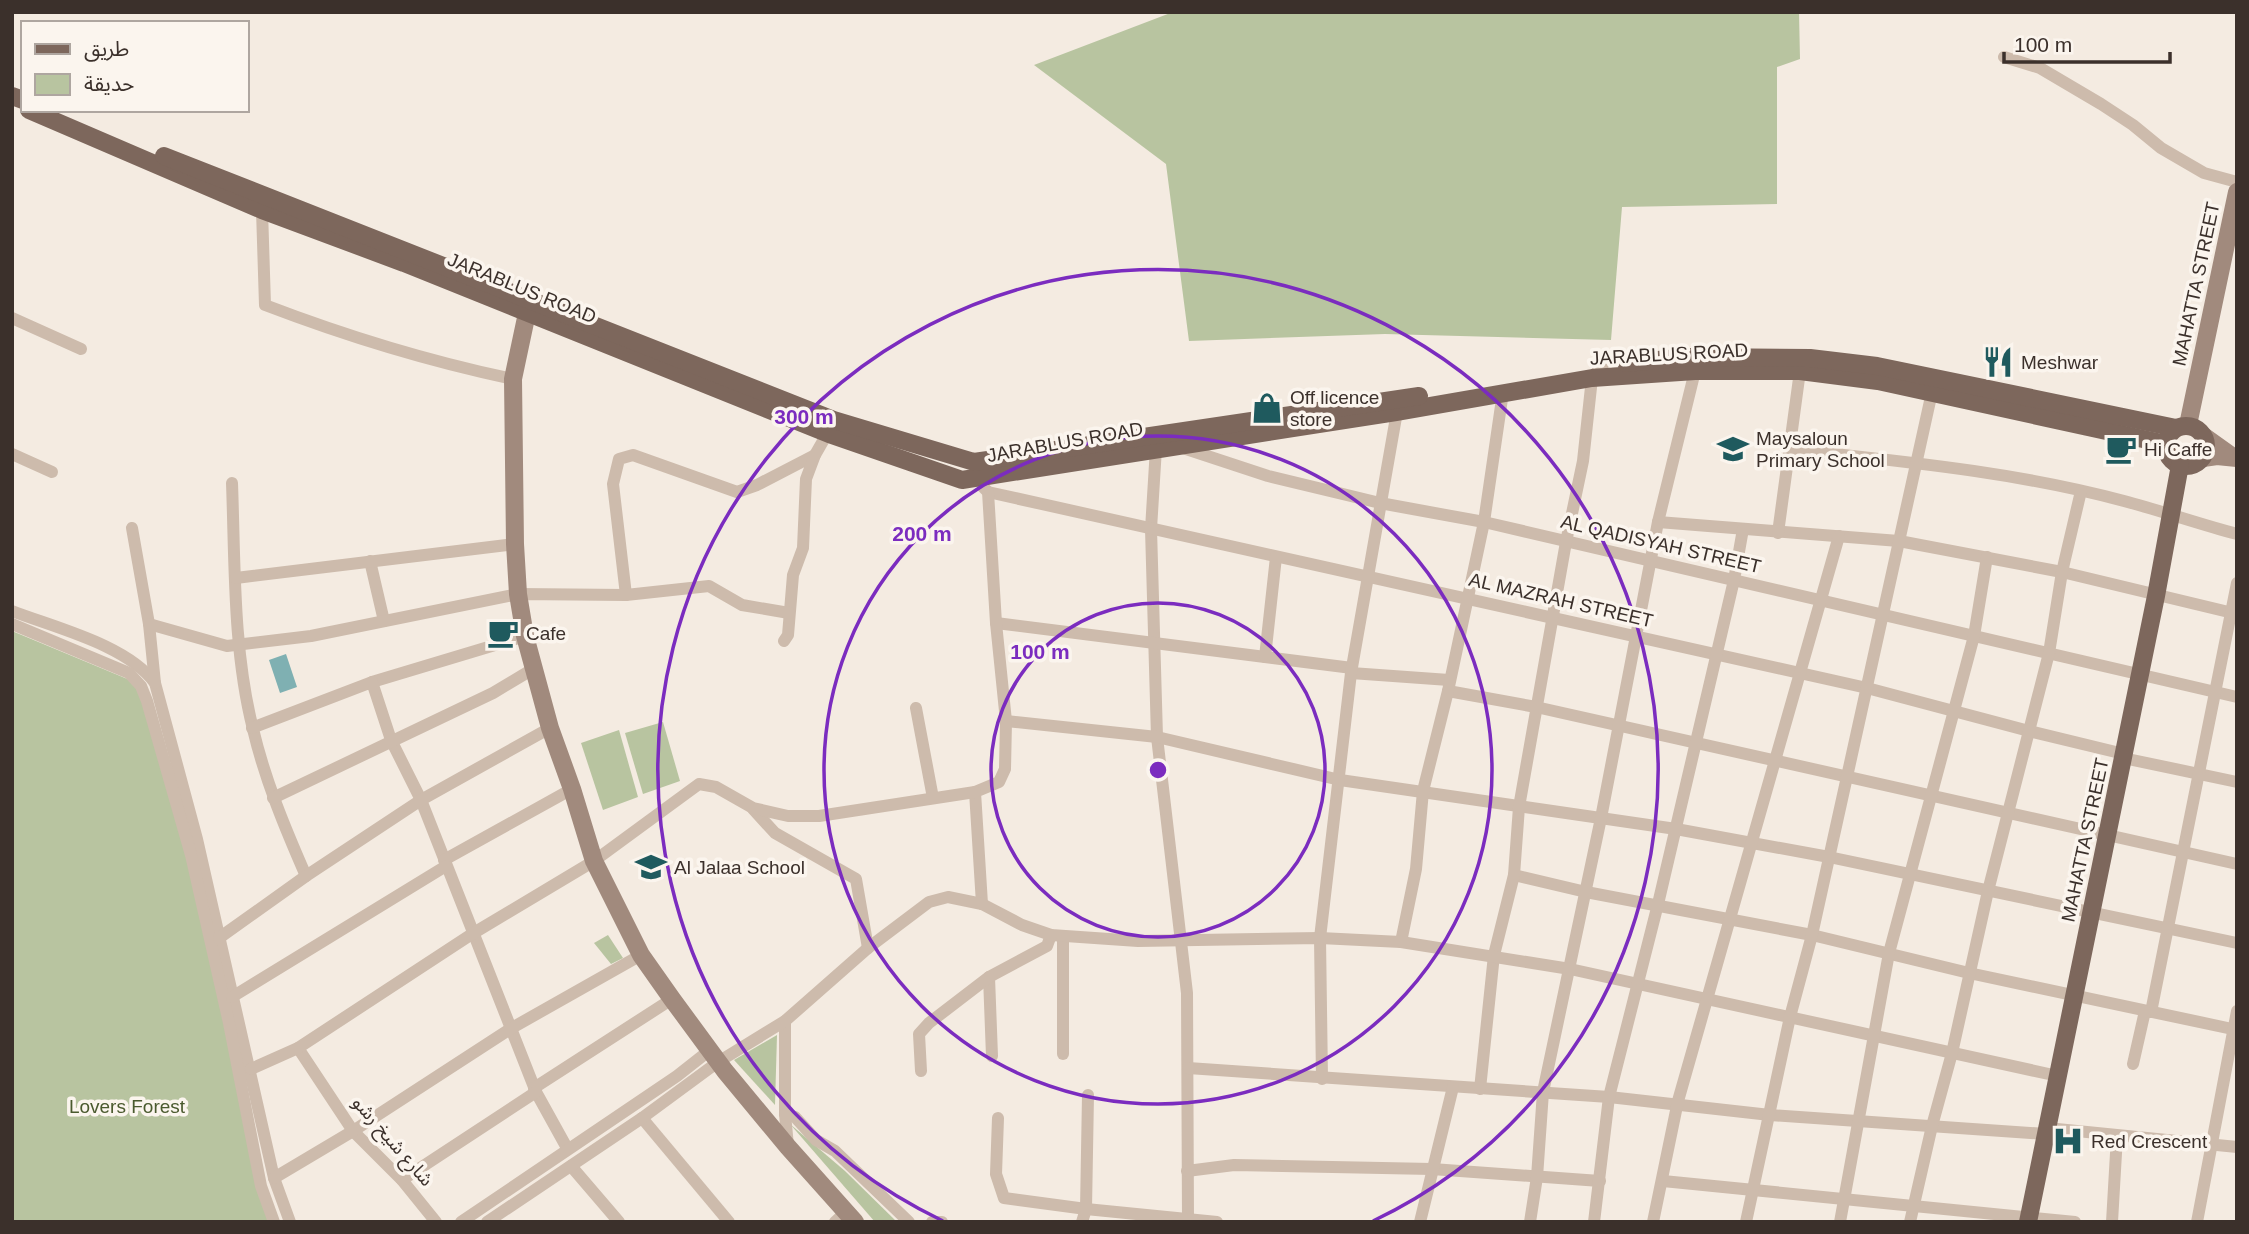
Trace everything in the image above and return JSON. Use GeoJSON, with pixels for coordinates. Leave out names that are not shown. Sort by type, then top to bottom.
{"type":"FeatureCollection","features":[{"type":"Feature","properties":{"kind":"main road","name":"JARABLUS ROAD"},"geometry":{"type":"LineString","coordinates":[[34,112],[262,210],[530,307]]}},
{"type":"Feature","properties":{"kind":"main road","name":"JARABLUS ROAD"},"geometry":{"type":"LineString","coordinates":[[54,112],[831,427],[979,478],[1156,448],[1174,439]]}},
{"type":"Feature","properties":{"kind":"main road","name":"MAHATTA STREET"},"geometry":{"type":"LineString","coordinates":[[2182,427],[2237,192]]}},
{"type":"Feature","properties":{"kind":"main road"},"geometry":{"type":"LineString","coordinates":[[530,307],[513,379],[518,594],[533,669],[594,862],[640,955],[714,1056],[845,1218]]}},
{"type":"Feature","properties":{"kind":"main road","name":"JARABLUS ROAD"},"geometry":{"type":"LineString","coordinates":[[979,478],[1174,439],[1689,357],[1810,358],[1877,366],[2182,427]]}},
{"type":"Feature","properties":{"kind":"main road","name":"JARABLUS ROAD"},"geometry":{"type":"LineString","coordinates":[[1398,405],[1503,392],[1597,371],[1800,371],[1865,379],[1932,392],[2166,444]]}},
{"type":"Feature","properties":{"kind":"main road"},"geometry":{"type":"LineString","coordinates":[[2182,427],[2201,431],[2206,438],[2235,457],[2203,458],[2189,466],[2180,465],[2169,457],[2166,444],[2171,432],[2182,427]]}},
{"type":"Feature","properties":{"kind":"main road"},"geometry":{"type":"LineString","coordinates":[[2203,458],[2206,438]]}},
{"type":"Feature","properties":{"kind":"main road","name":"MAHATTA STREET"},"geometry":{"type":"LineString","coordinates":[[2029,1219],[2156,596],[2180,465]]}},
{"type":"Feature","properties":{"kind":"street"},"geometry":{"type":"LineString","coordinates":[[2004,57],[2040,68],[2133,125],[2161,148],[2204,173],[2237,183]]}},
{"type":"Feature","properties":{"kind":"street"},"geometry":{"type":"LineString","coordinates":[[262,210],[265,305],[332,331],[393,350],[513,379]]}},
{"type":"Feature","properties":{"kind":"street"},"geometry":{"type":"LineString","coordinates":[[12,317],[81,349]]}},
{"type":"Feature","properties":{"kind":"street"},"geometry":{"type":"LineString","coordinates":[[1479,1089],[1494,955],[1514,875],[1519,807],[1597,371]]}},
{"type":"Feature","properties":{"kind":"street"},"geometry":{"type":"LineString","coordinates":[[1530,1222],[1543,1092],[1601,818],[1658,522],[1695,371]]}},
{"type":"Feature","properties":{"kind":"street"},"geometry":{"type":"LineString","coordinates":[[1778,533],[1800,371]]}},
{"type":"Feature","properties":{"kind":"street"},"geometry":{"type":"LineString","coordinates":[[1401,942],[1416,869],[1423,791],[1449,686],[1484,522],[1503,392]]}},
{"type":"Feature","properties":{"kind":"street"},"geometry":{"type":"LineString","coordinates":[[1746,1222],[1932,392]]}},
{"type":"Feature","properties":{"kind":"street"},"geometry":{"type":"LineString","coordinates":[[1322,1079],[1320,937],[1352,671],[1398,405]]}},
{"type":"Feature","properties":{"kind":"street"},"geometry":{"type":"LineString","coordinates":[[784,641],[788,635],[793,575],[803,548],[806,479],[815,455],[831,427]]}},
{"type":"Feature","properties":{"kind":"street","name":"AL QADISYAH STREET"},"geometry":{"type":"LineString","coordinates":[[1174,439],[1268,476],[1380,503],[1484,522],[2237,696]]}},
{"type":"Feature","properties":{"kind":"street"},"geometry":{"type":"LineString","coordinates":[[1156,448],[1152,529],[1157,737],[1187,993],[1188,1219]]}},
{"type":"Feature","properties":{"kind":"street"},"geometry":{"type":"LineString","coordinates":[[1790,449],[1918,463],[2081,491],[2237,534]]}},
{"type":"Feature","properties":{"kind":"street"},"geometry":{"type":"LineString","coordinates":[[12,454],[52,472]]}},
{"type":"Feature","properties":{"kind":"street"},"geometry":{"type":"LineString","coordinates":[[626,595],[613,484],[619,459],[633,455],[737,492],[757,485],[815,455]]}},
{"type":"Feature","properties":{"kind":"street"},"geometry":{"type":"LineString","coordinates":[[251,1069],[298,1048],[472,934],[594,862],[699,785],[716,786],[753,808],[788,816],[819,816],[975,792],[999,782],[1006,769],[1006,721],[979,478]]}},
{"type":"Feature","properties":{"kind":"street","name":"AL MAZRAH STREET"},"geometry":{"type":"LineString","coordinates":[[979,478],[1152,529],[1867,688],[2123,756],[2237,782]]}},
{"type":"Feature","properties":{"kind":"street"},"geometry":{"type":"LineString","coordinates":[[232,483],[239,645],[253,728],[273,798],[306,876]]}},
{"type":"Feature","properties":{"kind":"street"},"geometry":{"type":"LineString","coordinates":[[1910,1222],[1931,1126],[1952,1053],[1988,891],[2049,653],[2081,491]]}},
{"type":"Feature","properties":{"kind":"street"},"geometry":{"type":"LineString","coordinates":[[1658,522],[1899,541],[2063,572],[2234,613]]}},
{"type":"Feature","properties":{"kind":"street"},"geometry":{"type":"LineString","coordinates":[[132,528],[149,624],[155,683],[198,839],[274,1178],[290,1222]]}},
{"type":"Feature","properties":{"kind":"street"},"geometry":{"type":"LineString","coordinates":[[1594,1222],[1609,1097],[1717,655],[1743,529]]}},
{"type":"Feature","properties":{"kind":"street"},"geometry":{"type":"LineString","coordinates":[[1653,1222],[1677,1105],[1839,536]]}},
{"type":"Feature","properties":{"kind":"street"},"geometry":{"type":"LineString","coordinates":[[236,578],[515,544]]}},
{"type":"Feature","properties":{"kind":"street"},"geometry":{"type":"LineString","coordinates":[[1265,657],[1276,557]]}},
{"type":"Feature","properties":{"kind":"street"},"geometry":{"type":"LineString","coordinates":[[1840,1222],[1889,953],[1974,636],[1987,557]]}},
{"type":"Feature","properties":{"kind":"street"},"geometry":{"type":"LineString","coordinates":[[370,561],[384,621]]}},
{"type":"Feature","properties":{"kind":"street"},"geometry":{"type":"LineString","coordinates":[[2133,1064],[2168,929],[2234,613],[2237,583]]}},
{"type":"Feature","properties":{"kind":"street"},"geometry":{"type":"LineString","coordinates":[[149,624],[227,646],[311,636],[518,594],[626,595],[709,586],[742,605],[789,613]]}},
{"type":"Feature","properties":{"kind":"street"},"geometry":{"type":"LineString","coordinates":[[12,611],[130,659],[146,671],[155,683]]}},
{"type":"Feature","properties":{"kind":"street"},"geometry":{"type":"LineString","coordinates":[[996,623],[1265,657],[1449,686],[2237,864]]}},
{"type":"Feature","properties":{"kind":"street"},"geometry":{"type":"LineString","coordinates":[[12,624],[129,673],[141,686],[191,855],[229,1023],[261,1186],[274,1222]]}},
{"type":"Feature","properties":{"kind":"street"},"geometry":{"type":"LineString","coordinates":[[253,728],[372,682],[525,636]]}},
{"type":"Feature","properties":{"kind":"street"},"geometry":{"type":"LineString","coordinates":[[273,798],[494,692],[533,669]]}},
{"type":"Feature","properties":{"kind":"street"},"geometry":{"type":"LineString","coordinates":[[372,682],[391,740],[422,800],[535,1090],[568,1148]]}},
{"type":"Feature","properties":{"kind":"street"},"geometry":{"type":"LineString","coordinates":[[916,708],[933,798]]}},
{"type":"Feature","properties":{"kind":"street"},"geometry":{"type":"LineString","coordinates":[[1006,721],[1157,737],[1340,780],[1676,828],[1829,857],[2237,943]]}},
{"type":"Feature","properties":{"kind":"street"},"geometry":{"type":"LineString","coordinates":[[219,938],[306,876],[422,800],[550,728]]}},
{"type":"Feature","properties":{"kind":"street"},"geometry":{"type":"LineString","coordinates":[[232,997],[445,863],[572,789]]}},
{"type":"Feature","properties":{"kind":"street"},"geometry":{"type":"LineString","coordinates":[[975,792],[982,904]]}},
{"type":"Feature","properties":{"kind":"street"},"geometry":{"type":"LineString","coordinates":[[753,808],[775,833],[856,879],[867,948]]}},
{"type":"Feature","properties":{"kind":"street"},"geometry":{"type":"LineString","coordinates":[[1514,875],[1586,892],[1812,935],[1969,973],[2235,1030]]}},
{"type":"Feature","properties":{"kind":"street"},"geometry":{"type":"LineString","coordinates":[[461,1222],[677,1076],[785,1021],[867,948],[929,902],[948,897],[982,904],[1022,925],[1057,936],[1181,942],[1320,937],[1401,942],[1494,955],[1570,969],[2058,1076]]}},
{"type":"Feature","properties":{"kind":"street"},"geometry":{"type":"LineString","coordinates":[[921,1071],[919,1034],[929,1023],[989,977],[1046,946],[1057,936]]}},
{"type":"Feature","properties":{"kind":"street"},"geometry":{"type":"LineString","coordinates":[[1057,936],[1063,1054]]}},
{"type":"Feature","properties":{"kind":"street"},"geometry":{"type":"LineString","coordinates":[[274,1178],[354,1130],[510,1029],[640,955]]}},
{"type":"Feature","properties":{"kind":"street"},"geometry":{"type":"LineString","coordinates":[[989,977],[992,1056]]}},
{"type":"Feature","properties":{"kind":"street"},"geometry":{"type":"LineString","coordinates":[[402,1180],[672,999]]}},
{"type":"Feature","properties":{"kind":"street"},"geometry":{"type":"LineString","coordinates":[[2197,1222],[2237,1011]]}},
{"type":"Feature","properties":{"kind":"street"},"geometry":{"type":"LineString","coordinates":[[785,1021],[785,1114],[788,1147]]}},
{"type":"Feature","properties":{"kind":"street","name":"شارع شيخ رشو"},"geometry":{"type":"LineString","coordinates":[[298,1048],[354,1130],[402,1180],[436,1222]]}},
{"type":"Feature","properties":{"kind":"street"},"geometry":{"type":"LineString","coordinates":[[495,1220],[642,1118],[714,1056]]}},
{"type":"Feature","properties":{"kind":"street"},"geometry":{"type":"LineString","coordinates":[[1188,1068],[1609,1097],[1770,1115],[2047,1131],[2237,1146]]}},
{"type":"Feature","properties":{"kind":"street"},"geometry":{"type":"LineString","coordinates":[[1420,1222],[1453,1087]]}},
{"type":"Feature","properties":{"kind":"street"},"geometry":{"type":"LineString","coordinates":[[1084,1215],[1088,1095]]}},
{"type":"Feature","properties":{"kind":"street"},"geometry":{"type":"LineString","coordinates":[[785,1114],[794,1117],[816,1140],[835,1151],[909,1222]]}},
{"type":"Feature","properties":{"kind":"street"},"geometry":{"type":"LineString","coordinates":[[642,1118],[730,1222]]}},
{"type":"Feature","properties":{"kind":"street"},"geometry":{"type":"LineString","coordinates":[[998,1118],[996,1174],[1004,1198],[1084,1215],[1217,1222]]}},
{"type":"Feature","properties":{"kind":"street"},"geometry":{"type":"LineString","coordinates":[[2112,1222],[2118,1136]]}},
{"type":"Feature","properties":{"kind":"street"},"geometry":{"type":"LineString","coordinates":[[1187,1171],[1234,1165],[1432,1169],[1600,1181]]}},
{"type":"Feature","properties":{"kind":"street"},"geometry":{"type":"LineString","coordinates":[[572,1166],[619,1222]]}},
{"type":"Feature","properties":{"kind":"street"},"geometry":{"type":"LineString","coordinates":[[1663,1181],[2076,1222]]}},
{"type":"Feature","properties":{"kind":"street"},"geometry":{"type":"LineString","coordinates":[[932,1222],[942,1222]]}},
{"type":"Feature","properties":{"kind":"green space"},"geometry":{"type":"Polygon","coordinates":[[[1173,12],[1799,12],[1800,59],[1777,67],[1777,204],[1622,207],[1611,340],[1385,334],[1189,341],[1166,164],[1034,65],[1173,12]]]}},
{"type":"Feature","properties":{"kind":"green space","name":"Lovers Forest"},"geometry":{"type":"Polygon","coordinates":[[[12,631],[137,683],[185,841],[269,1222],[12,1222],[12,631]]]}},
{"type":"Feature","properties":{"kind":"green space"},"geometry":{"type":"Polygon","coordinates":[[[663,722],[680,781],[643,794],[625,733],[663,722]]]}},
{"type":"Feature","properties":{"kind":"green space"},"geometry":{"type":"Polygon","coordinates":[[[619,730],[638,797],[603,810],[581,743],[619,730]]]}},
{"type":"Feature","properties":{"kind":"green space"},"geometry":{"type":"Polygon","coordinates":[[[608,935],[623,958],[611,964],[594,943],[608,935]]]}},
{"type":"Feature","properties":{"kind":"green space"},"geometry":{"type":"Polygon","coordinates":[[[777,1035],[775,1105],[734,1060],[777,1035]]]}},
{"type":"Feature","properties":{"kind":"green space"},"geometry":{"type":"Polygon","coordinates":[[[790,1124],[845,1171],[897,1222],[875,1222],[790,1124]]]}},
{"type":"Feature","properties":{"kind":"water"},"geometry":{"type":"Polygon","coordinates":[[[286,654],[297,687],[280,693],[269,660],[286,654]]]}},
{"type":"Feature","properties":{"kind":"place","name":"Meshwar"},"geometry":{"type":"Point","coordinates":[1998,362]}},
{"type":"Feature","properties":{"kind":"place","name":"Off licence store"},"geometry":{"type":"Point","coordinates":[1267,408]}},
{"type":"Feature","properties":{"kind":"place","name":"Maysaloun Primary School"},"geometry":{"type":"Point","coordinates":[1733,449]}},
{"type":"Feature","properties":{"kind":"place","name":"Hi Caffe"},"geometry":{"type":"Point","coordinates":[2121,449]}},
{"type":"Feature","properties":{"kind":"place","name":"Cafe"},"geometry":{"type":"Point","coordinates":[503,633]}},
{"type":"Feature","properties":{"kind":"place","name":"Al Jalaa School"},"geometry":{"type":"Point","coordinates":[651,867]}},
{"type":"Feature","properties":{"kind":"place","name":"Red Crescent"},"geometry":{"type":"Point","coordinates":[2068,1141]}}]}
